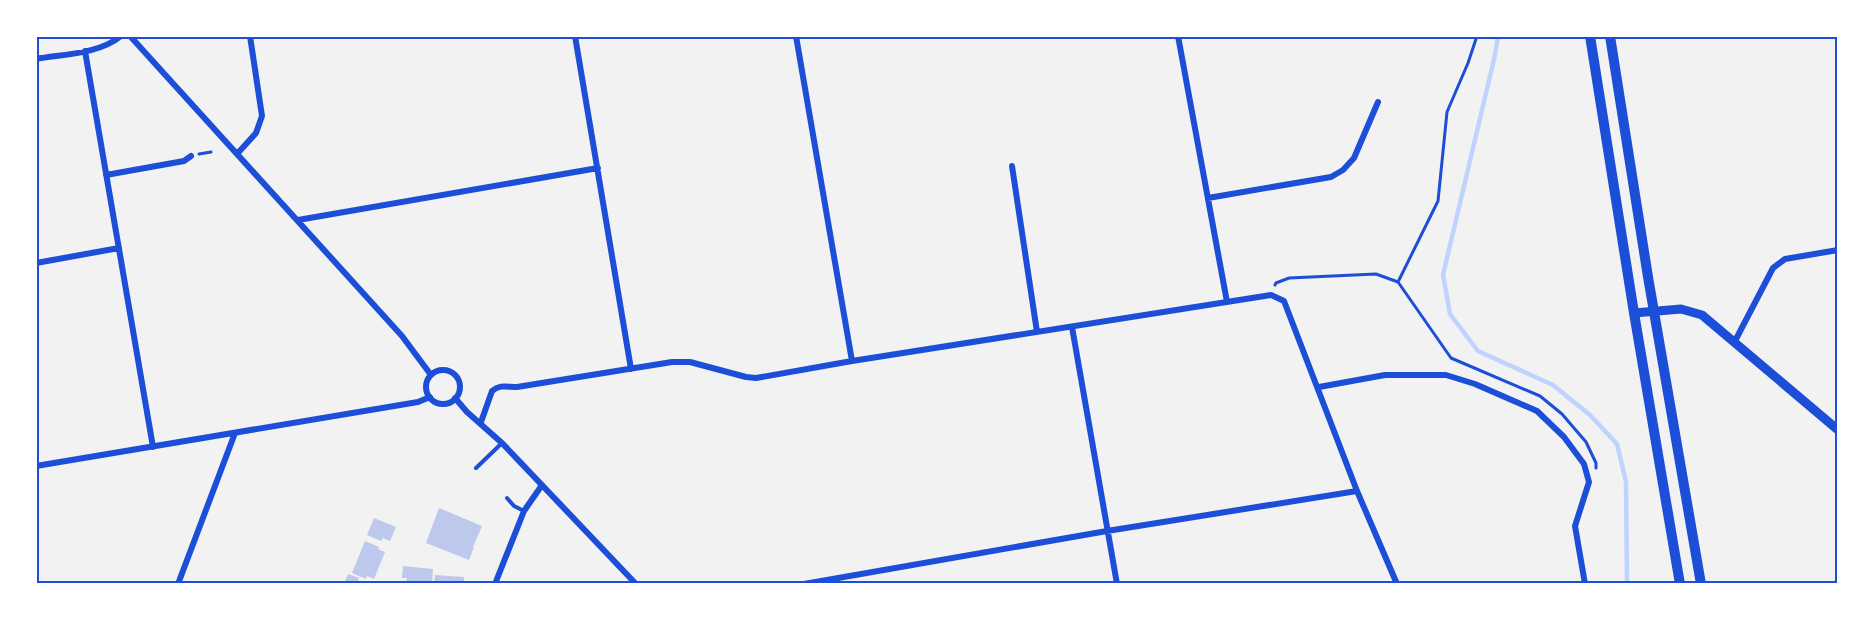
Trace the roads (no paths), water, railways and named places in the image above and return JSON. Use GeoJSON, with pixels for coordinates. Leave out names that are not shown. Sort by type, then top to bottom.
{"type":"FeatureCollection","features":[{"type":"Feature","properties":{"kind":"main road"},"geometry":{"type":"LineString","coordinates":[[1590,36],[1680,584]]}},
{"type":"Feature","properties":{"kind":"main road"},"geometry":{"type":"LineString","coordinates":[[1611,36],[1654,310],[1701,584]]}},
{"type":"Feature","properties":{"kind":"street"},"geometry":{"type":"LineString","coordinates":[[36,59],[111,44],[121,36]]}},
{"type":"Feature","properties":{"kind":"street"},"geometry":{"type":"LineString","coordinates":[[130,36],[402,336],[431,375]]}},
{"type":"Feature","properties":{"kind":"street"},"geometry":{"type":"LineString","coordinates":[[237,154],[255,133],[262,116],[250,36]]}},
{"type":"Feature","properties":{"kind":"street"},"geometry":{"type":"LineString","coordinates":[[576,36],[631,369]]}},
{"type":"Feature","properties":{"kind":"street"},"geometry":{"type":"LineString","coordinates":[[796,36],[852,361]]}},
{"type":"Feature","properties":{"kind":"street"},"geometry":{"type":"LineString","coordinates":[[1178,36],[1227,302]]}},
{"type":"Feature","properties":{"kind":"street"},"geometry":{"type":"LineString","coordinates":[[85,51],[153,447]]}},
{"type":"Feature","properties":{"kind":"street"},"geometry":{"type":"LineString","coordinates":[[1208,198],[1331,177],[1343,170],[1354,158],[1378,102]]}},
{"type":"Feature","properties":{"kind":"street"},"geometry":{"type":"LineString","coordinates":[[106,174],[184,161],[192,156]]}},
{"type":"Feature","properties":{"kind":"street"},"geometry":{"type":"LineString","coordinates":[[1012,166],[1037,332]]}},
{"type":"Feature","properties":{"kind":"street"},"geometry":{"type":"LineString","coordinates":[[298,220],[598,168]]}},
{"type":"Feature","properties":{"kind":"street"},"geometry":{"type":"LineString","coordinates":[[36,263],[118,248]]}},
{"type":"Feature","properties":{"kind":"street"},"geometry":{"type":"LineString","coordinates":[[1735,341],[1773,268],[1785,259],[1838,250]]}},
{"type":"Feature","properties":{"kind":"street"},"geometry":{"type":"LineString","coordinates":[[481,422],[489,396],[495,388],[499,387],[517,387],[672,362],[690,362],[746,378],[756,378],[1271,296],[1284,301],[1357,491],[1397,584]]}},
{"type":"Feature","properties":{"kind":"street"},"geometry":{"type":"LineString","coordinates":[[1634,313],[1681,309],[1702,315],[1838,430]]}},
{"type":"Feature","properties":{"kind":"street"},"geometry":{"type":"LineString","coordinates":[[1072,327],[1117,584]]}},
{"type":"Feature","properties":{"kind":"street"},"geometry":{"type":"LineString","coordinates":[[442,370],[457,377],[460,388],[455,398],[447,403],[437,403],[430,397],[426,386],[431,375],[442,370]]}},
{"type":"Feature","properties":{"kind":"street"},"geometry":{"type":"LineString","coordinates":[[1318,387],[1385,375],[1446,375],[1475,384],[1537,411],[1564,437],[1584,464],[1589,482],[1575,526],[1585,584]]}},
{"type":"Feature","properties":{"kind":"street"},"geometry":{"type":"LineString","coordinates":[[36,466],[418,402],[430,397]]}},
{"type":"Feature","properties":{"kind":"street"},"geometry":{"type":"LineString","coordinates":[[455,398],[467,412],[502,443],[636,584]]}},
{"type":"Feature","properties":{"kind":"street"},"geometry":{"type":"LineString","coordinates":[[178,584],[235,433]]}},
{"type":"Feature","properties":{"kind":"street"},"geometry":{"type":"LineString","coordinates":[[495,584],[524,511],[542,485]]}},
{"type":"Feature","properties":{"kind":"street"},"geometry":{"type":"LineString","coordinates":[[804,584],[1107,531],[1357,491]]}},
{"type":"Feature","properties":{"kind":"lane"},"geometry":{"type":"LineString","coordinates":[[476,468],[502,443]]}},
{"type":"Feature","properties":{"kind":"lane"},"geometry":{"type":"LineString","coordinates":[[507,498],[514,506],[524,511]]}},
{"type":"Feature","properties":{"kind":"waterway"},"geometry":{"type":"LineString","coordinates":[[1498,36],[1443,275],[1450,314],[1478,351],[1553,385],[1590,415],[1617,444],[1626,482],[1627,584]]}}]}
